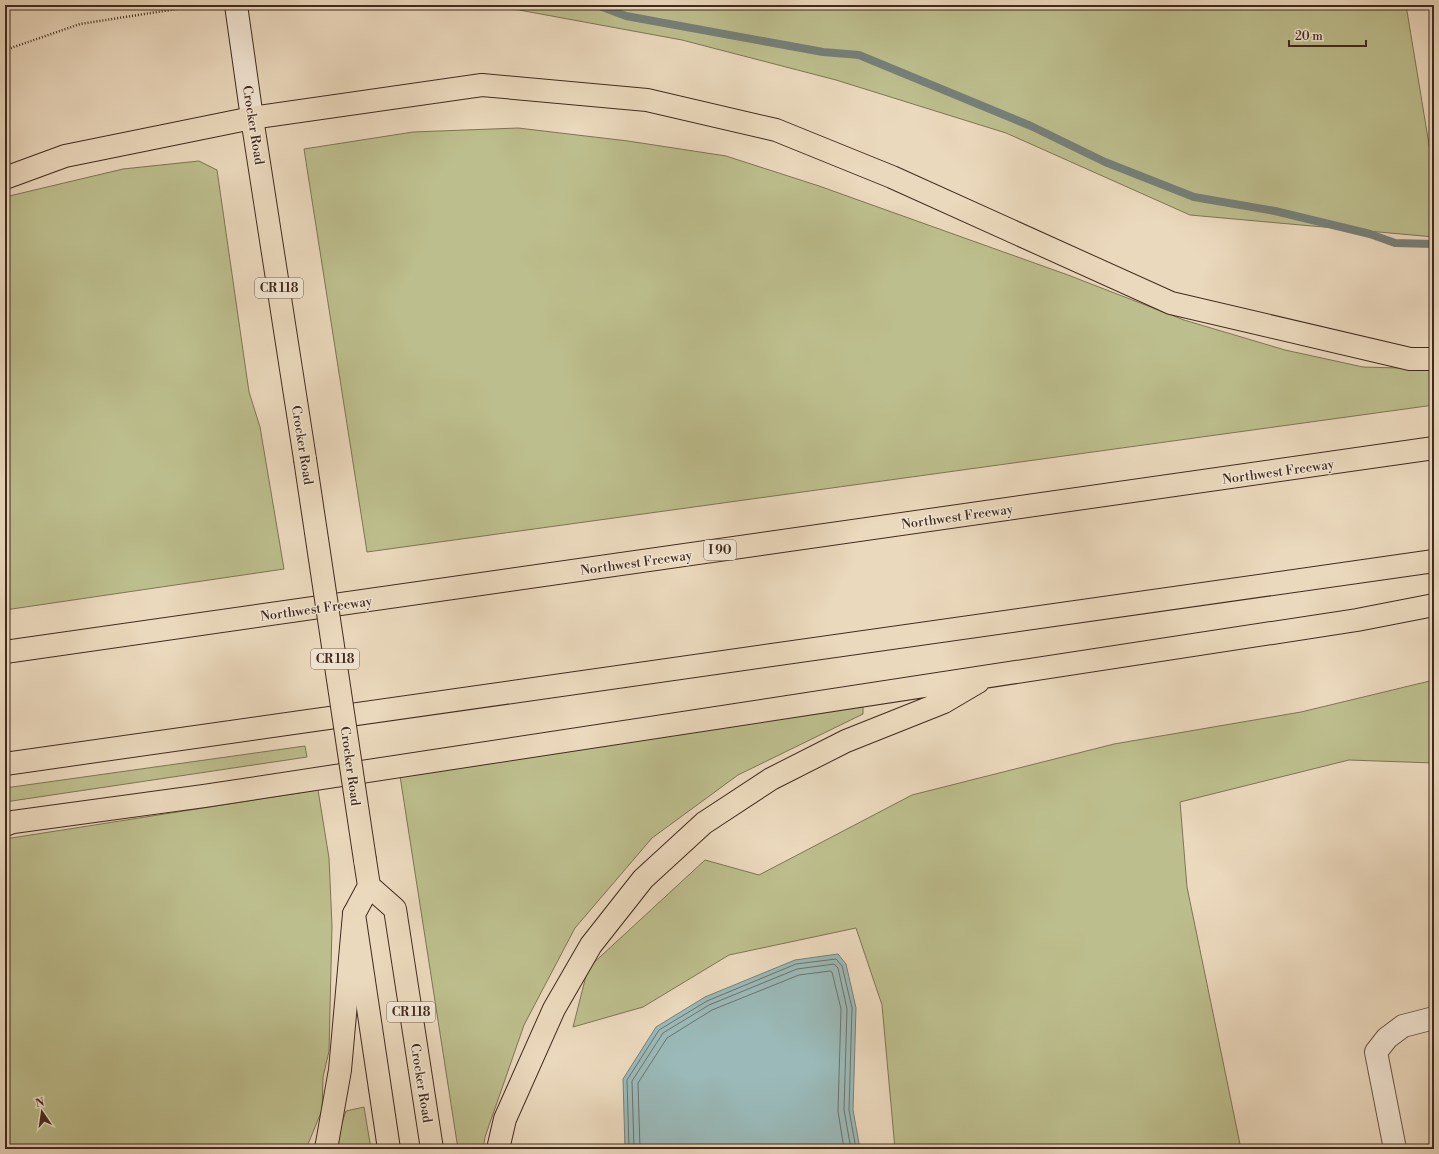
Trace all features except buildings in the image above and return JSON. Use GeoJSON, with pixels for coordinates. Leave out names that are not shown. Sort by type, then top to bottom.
{"type":"FeatureCollection","features":[{"type":"Feature","properties":{"kind":"main road"},"geometry":{"type":"LineString","coordinates":[[5,178],[65,156],[252,118],[482,85],[647,100],[776,130],[892,177],[1171,303],[1410,359],[1434,359]]}},
{"type":"Feature","properties":{"kind":"main road","name":"Crocker Road"},"geometry":{"type":"LineString","coordinates":[[252,118],[369,886],[395,909],[432,1149]]}},
{"type":"Feature","properties":{"kind":"main road","name":"Northwest Freeway"},"geometry":{"type":"LineString","coordinates":[[5,652],[1434,448]]}},
{"type":"Feature","properties":{"kind":"main road"},"geometry":{"type":"LineString","coordinates":[[5,764],[1434,561]]}},
{"type":"Feature","properties":{"kind":"main road"},"geometry":{"type":"LineString","coordinates":[[5,825],[12,822],[204,796],[1356,620],[1434,605]]}},
{"type":"Feature","properties":{"kind":"main road"},"geometry":{"type":"LineString","coordinates":[[498,1149],[505,1119],[554,1009],[591,945],[643,879],[704,823],[770,779],[846,741],[944,702],[988,676]]}},
{"type":"Feature","properties":{"kind":"main road"},"geometry":{"type":"LineString","coordinates":[[326,1149],[340,1070],[354,914],[369,886]]}},
{"type":"Feature","properties":{"kind":"main road","name":"CR 118"},"geometry":{"type":"LineString","coordinates":[[354,914],[389,1149]]}},
{"type":"Feature","properties":{"kind":"street","name":"Crocker Road"},"geometry":{"type":"LineString","coordinates":[[236,5],[252,118]]}},
{"type":"Feature","properties":{"kind":"street"},"geometry":{"type":"LineString","coordinates":[[1395,1149],[1376,1052],[1387,1038],[1403,1026],[1434,1018]]}},
{"type":"Feature","properties":{"kind":"path"},"geometry":{"type":"LineString","coordinates":[[5,50],[80,24],[183,8]]}},
{"type":"Feature","properties":{"kind":"green space"},"geometry":{"type":"Polygon","coordinates":[[[461,5],[1406,5],[1434,175],[1434,237],[1190,215],[1006,133],[836,80],[682,40],[519,10],[461,5]]]}},
{"type":"Feature","properties":{"kind":"green space"},"geometry":{"type":"Polygon","coordinates":[[[518,128],[628,141],[726,156],[819,186],[1068,275],[1184,320],[1285,350],[1363,367],[1434,369],[1434,405],[367,552],[304,149],[413,132],[518,128]]]}},
{"type":"Feature","properties":{"kind":"green space"},"geometry":{"type":"Polygon","coordinates":[[[199,161],[217,170],[249,392],[260,427],[284,569],[5,610],[5,197],[123,169],[199,161]]]}},
{"type":"Feature","properties":{"kind":"green space"},"geometry":{"type":"Polygon","coordinates":[[[1434,680],[1434,763],[1349,760],[1180,802],[1187,887],[1241,1149],[895,1149],[882,1005],[856,928],[729,955],[643,1007],[573,1027],[588,968],[705,860],[759,875],[912,795],[1114,744],[1301,712],[1434,680]]]}},
{"type":"Feature","properties":{"kind":"green space"},"geometry":{"type":"Polygon","coordinates":[[[863,705],[863,714],[738,775],[652,838],[575,928],[524,1025],[485,1137],[483,1149],[458,1149],[400,776],[863,705]]]}},
{"type":"Feature","properties":{"kind":"green space"},"geometry":{"type":"Polygon","coordinates":[[[305,746],[307,757],[5,802],[5,788],[305,746]]]}},
{"type":"Feature","properties":{"kind":"green space"},"geometry":{"type":"Polygon","coordinates":[[[318,790],[329,858],[332,926],[329,1051],[323,1077],[322,1110],[306,1149],[5,1149],[5,839],[318,790]]]}},
{"type":"Feature","properties":{"kind":"green space"},"geometry":{"type":"Polygon","coordinates":[[[364,1107],[371,1149],[333,1149],[346,1111],[364,1107]]]}},
{"type":"Feature","properties":{"kind":"water"},"geometry":{"type":"Polygon","coordinates":[[[838,954],[846,964],[856,1008],[853,1110],[860,1149],[625,1149],[623,1079],[656,1027],[705,997],[795,960],[838,954]]]}},
{"type":"Feature","properties":{"kind":"waterway"},"geometry":{"type":"LineString","coordinates":[[597,5],[626,16],[823,52],[859,55],[1031,126],[1105,162],[1194,197],[1275,211],[1370,234],[1395,243],[1434,244]]}}]}
